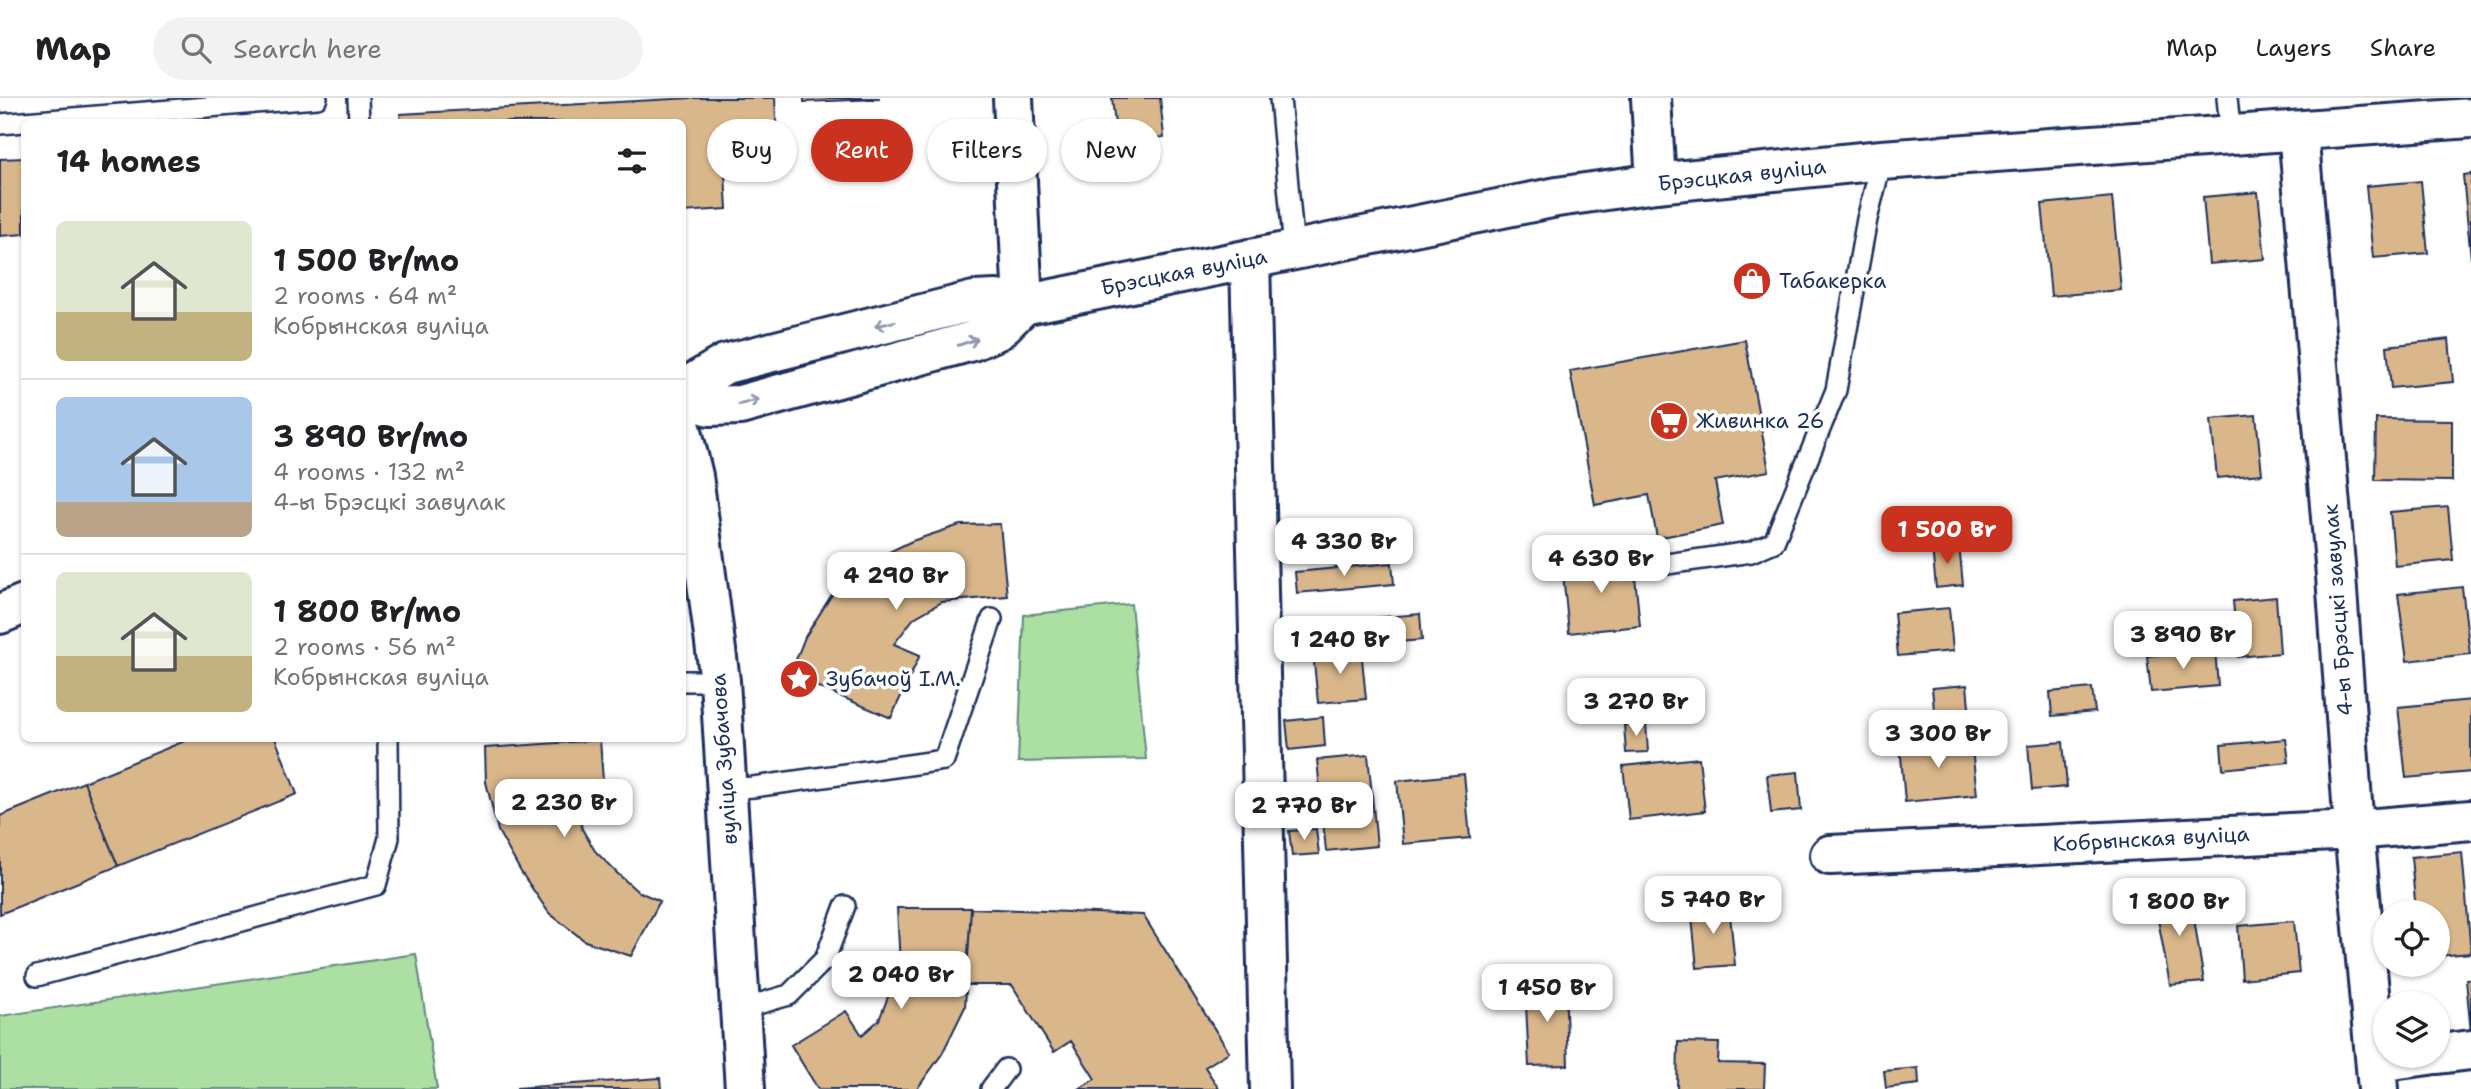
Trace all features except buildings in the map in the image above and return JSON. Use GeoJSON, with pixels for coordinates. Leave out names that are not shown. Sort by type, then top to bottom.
{"type":"FeatureCollection","features":[{"type":"Feature","properties":{"kind":"street"},"geometry":{"type":"LineString","coordinates":[[686,398],[710,406],[740,405],[972,341],[998,330],[1023,305],[1013,98]]}},
{"type":"Feature","properties":{"kind":"street"},"geometry":{"type":"LineString","coordinates":[[1651,98],[1656,183]]}},
{"type":"Feature","properties":{"kind":"street","name":"Брэсцкая вуліца"},"geometry":{"type":"LineString","coordinates":[[686,388],[725,364],[974,301],[996,300],[1023,305],[1557,197],[1656,183],[1882,160],[2471,118]]}},
{"type":"Feature","properties":{"kind":"street","name":"4-ы Брэсцкі завулак"},"geometry":{"type":"LineString","coordinates":[[2298,131],[2336,576],[2354,830],[2377,1075]]}},
{"type":"Feature","properties":{"kind":"street"},"geometry":{"type":"LineString","coordinates":[[1250,259],[1270,1089]]}},
{"type":"Feature","properties":{"kind":"street","name":"вуліца Зубачова"},"geometry":{"type":"LineString","coordinates":[[686,447],[693,476],[720,681],[745,1089]]}},
{"type":"Feature","properties":{"kind":"street"},"geometry":{"type":"LineString","coordinates":[[0,614],[21,605]]}},
{"type":"Feature","properties":{"kind":"street","name":"Кобрынская вуліца"},"geometry":{"type":"LineString","coordinates":[[1830,855],[2354,830],[2471,820]]}},
{"type":"Feature","properties":{"kind":"street"},"geometry":{"type":"LineString","coordinates":[[2450,1053],[2471,1050]]}},
{"type":"Feature","properties":{"kind":"street"},"geometry":{"type":"LineString","coordinates":[[2377,1075],[2395,1068]]}},
{"type":"Feature","properties":{"kind":"lane"},"geometry":{"type":"LineString","coordinates":[[61,119],[317,98]]}},
{"type":"Feature","properties":{"kind":"lane"},"geometry":{"type":"LineString","coordinates":[[358,98],[359,119]]}},
{"type":"Feature","properties":{"kind":"lane"},"geometry":{"type":"LineString","coordinates":[[1280,98],[1294,250]]}},
{"type":"Feature","properties":{"kind":"lane"},"geometry":{"type":"LineString","coordinates":[[2227,98],[2231,136]]}},
{"type":"Feature","properties":{"kind":"lane"},"geometry":{"type":"LineString","coordinates":[[0,124],[21,122]]}},
{"type":"Feature","properties":{"kind":"lane"},"geometry":{"type":"LineString","coordinates":[[1660,565],[1751,552],[1774,542],[1836,390],[1867,219],[1882,160]]}},
{"type":"Feature","properties":{"kind":"lane"},"geometry":{"type":"LineString","coordinates":[[727,789],[944,760],[992,619]]}},
{"type":"Feature","properties":{"kind":"lane"},"geometry":{"type":"LineString","coordinates":[[686,681],[720,681]]}},
{"type":"Feature","properties":{"kind":"lane"},"geometry":{"type":"LineString","coordinates":[[37,976],[376,886],[389,838],[388,742]]}},
{"type":"Feature","properties":{"kind":"lane"},"geometry":{"type":"LineString","coordinates":[[740,1009],[789,995],[825,959],[845,906]]}},
{"type":"Feature","properties":{"kind":"lane"},"geometry":{"type":"LineString","coordinates":[[991,1089],[1006,1069]]}},
{"type":"Feature","properties":{"kind":"green space"},"geometry":{"type":"Polygon","coordinates":[[[1131,604],[1146,759],[1018,762],[1024,615],[1131,604]]]}},
{"type":"Feature","properties":{"kind":"green space"},"geometry":{"type":"Polygon","coordinates":[[[416,954],[437,1089],[0,1089],[0,1016],[416,954]]]}},
{"type":"Feature","properties":{"kind":"place","name":"Табакерка"},"geometry":{"type":"Point","coordinates":[1752,281]}},
{"type":"Feature","properties":{"kind":"place","name":"Живинка 26"},"geometry":{"type":"Point","coordinates":[1669,421]}},
{"type":"Feature","properties":{"kind":"place","name":"Зубачоў І.М."},"geometry":{"type":"Point","coordinates":[799,679]}}]}
